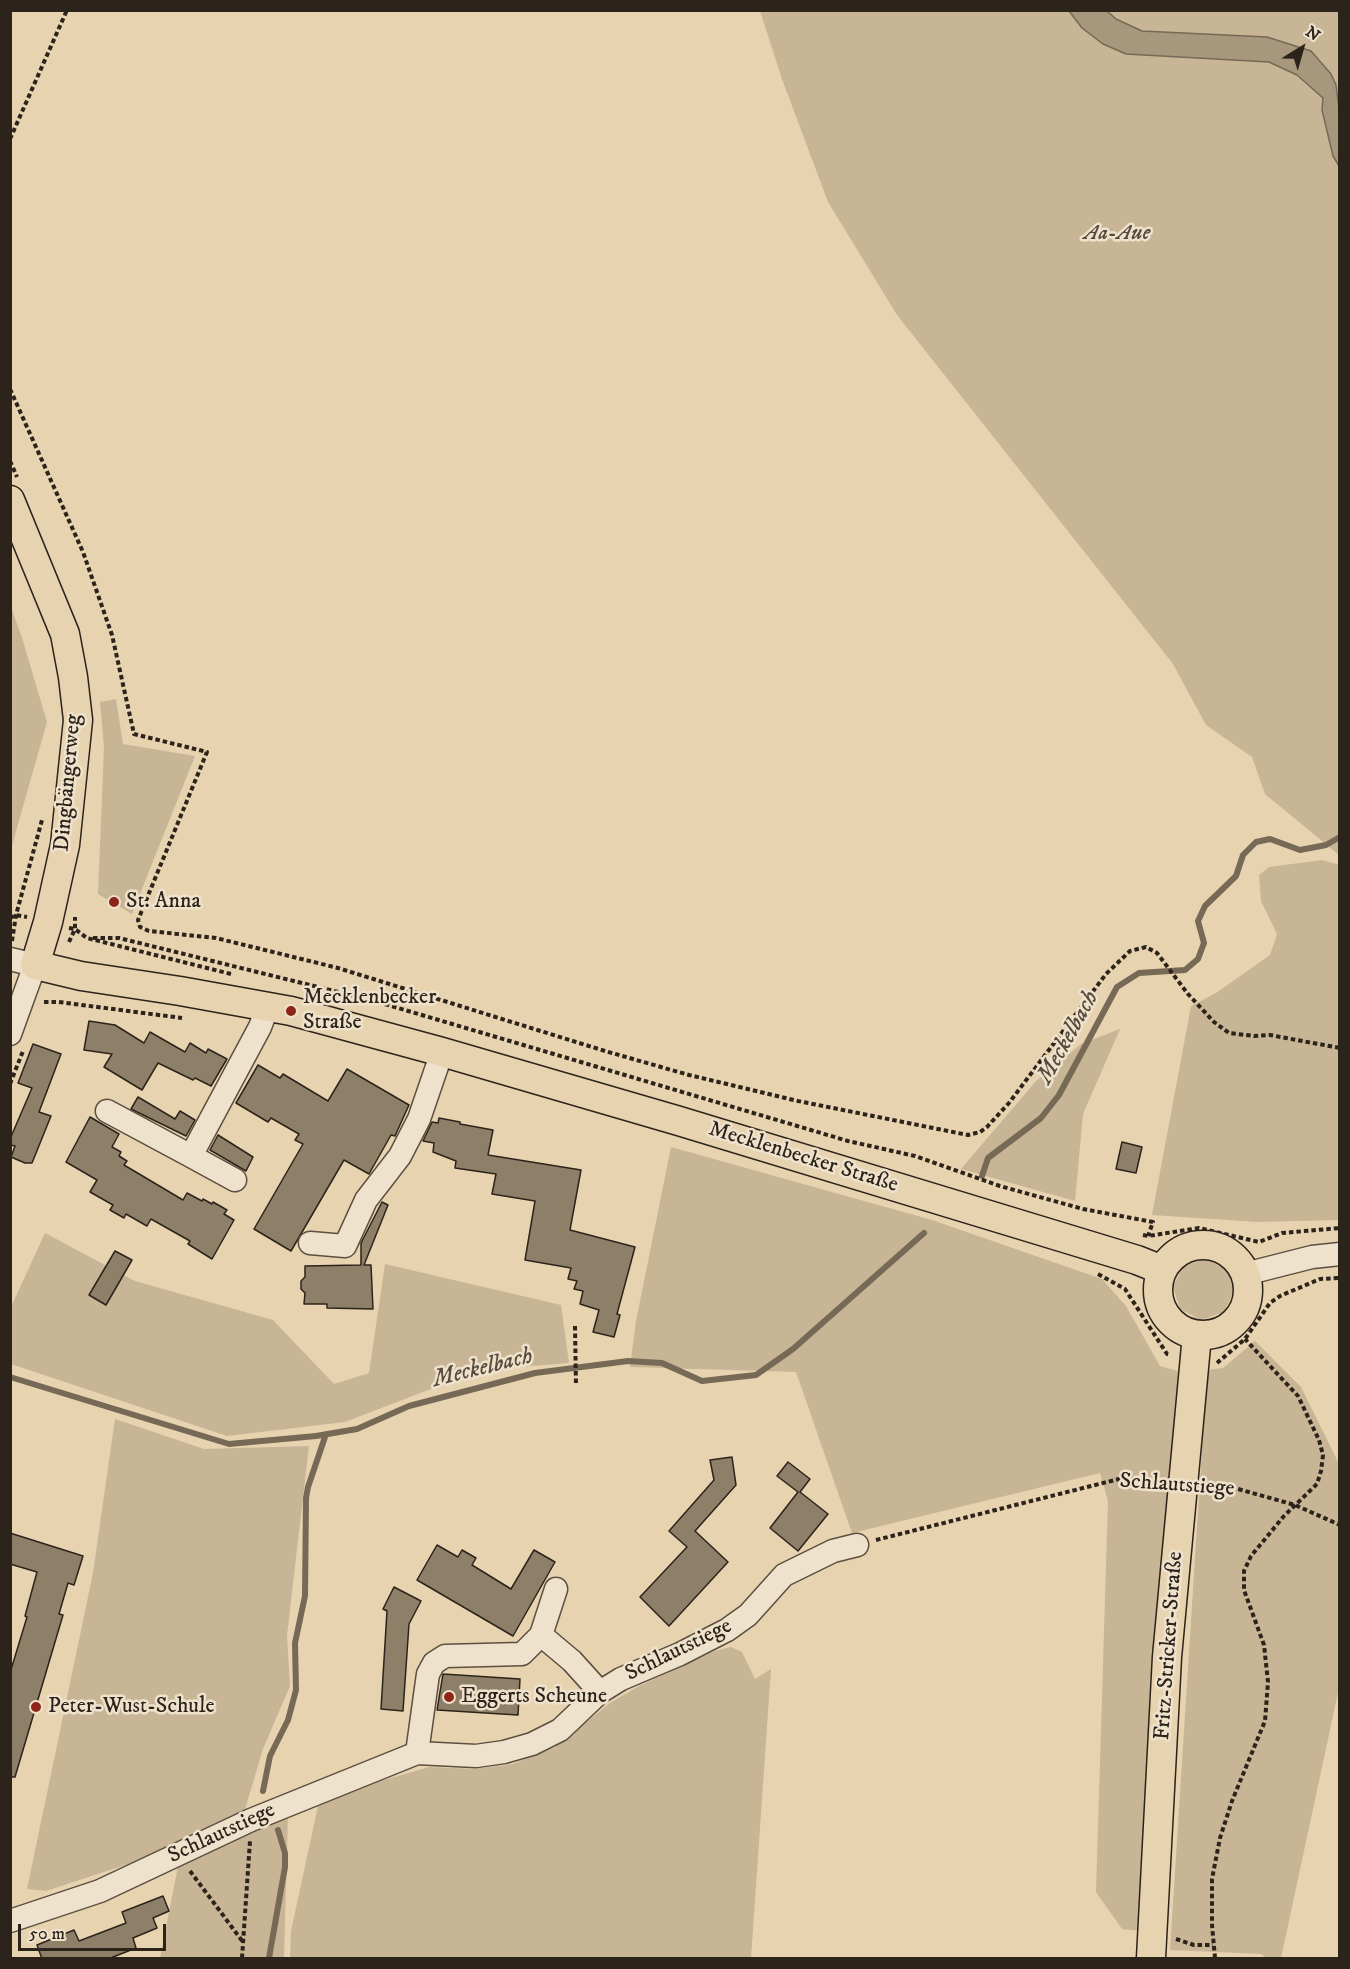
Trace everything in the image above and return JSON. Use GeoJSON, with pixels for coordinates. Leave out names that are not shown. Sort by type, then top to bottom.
{"type":"FeatureCollection","features":[{"type":"Feature","properties":{"kind":"main road","name":"Dingbängerweg"},"geometry":{"type":"LineString","coordinates":[[10,500],[65,634],[74,677],[78,720],[65,845],[48,922],[22,962]]}},
{"type":"Feature","properties":{"kind":"main road","name":"Mecklenbecker Straße"},"geometry":{"type":"LineString","coordinates":[[22,962],[81,976],[268,1006],[442,1052],[939,1199],[1137,1260],[1162,1270]]}},
{"type":"Feature","properties":{"kind":"main road"},"geometry":{"type":"LineString","coordinates":[[1205,1245],[1222,1250],[1235,1259],[1245,1274],[1248,1292],[1244,1308],[1232,1325],[1216,1333],[1197,1335],[1180,1329],[1168,1318],[1160,1303],[1158,1287],[1162,1270],[1173,1256],[1188,1247],[1205,1245]]}},
{"type":"Feature","properties":{"kind":"main road","name":"Fritz-Stricker-Straße"},"geometry":{"type":"LineString","coordinates":[[1151,1959],[1167,1658],[1197,1335]]}},
{"type":"Feature","properties":{"kind":"street","name":"Dingbängerweg"},"geometry":{"type":"LineString","coordinates":[[10,1034],[22,999],[22,962]]}},
{"type":"Feature","properties":{"kind":"street"},"geometry":{"type":"LineString","coordinates":[[190,1156],[260,1027],[268,1006]]}},
{"type":"Feature","properties":{"kind":"street"},"geometry":{"type":"LineString","coordinates":[[310,1243],[345,1246],[366,1200],[400,1156],[419,1119],[442,1052]]}},
{"type":"Feature","properties":{"kind":"street"},"geometry":{"type":"LineString","coordinates":[[107,1110],[235,1180]]}},
{"type":"Feature","properties":{"kind":"street"},"geometry":{"type":"LineString","coordinates":[[1245,1274],[1312,1257],[1340,1254]]}},
{"type":"Feature","properties":{"kind":"street","name":"Schlautstiege"},"geometry":{"type":"LineString","coordinates":[[10,1921],[100,1891],[251,1820],[417,1753],[476,1756],[504,1752],[532,1744],[560,1730],[600,1692],[621,1679],[680,1654],[728,1630],[748,1615],[784,1575],[833,1551],[857,1545]]}},
{"type":"Feature","properties":{"kind":"street"},"geometry":{"type":"LineString","coordinates":[[417,1753],[428,1674],[434,1663],[445,1656],[522,1654],[542,1635],[556,1589]]}},
{"type":"Feature","properties":{"kind":"street"},"geometry":{"type":"LineString","coordinates":[[542,1635],[572,1661],[600,1692]]}},
{"type":"Feature","properties":{"kind":"path"},"geometry":{"type":"LineString","coordinates":[[10,139],[67,10]]}},
{"type":"Feature","properties":{"kind":"path"},"geometry":{"type":"LineString","coordinates":[[10,389],[83,552],[112,634],[134,734],[207,752],[138,920],[140,927],[149,931],[216,938],[338,968],[689,1075],[798,1101],[854,1110],[968,1135],[980,1132],[987,1127],[1009,1103],[1106,974],[1130,951],[1146,947],[1157,953],[1188,994],[1214,1022],[1229,1033],[1270,1035],[1340,1048]]}},
{"type":"Feature","properties":{"kind":"path"},"geometry":{"type":"LineString","coordinates":[[10,949],[16,915],[43,816]]}},
{"type":"Feature","properties":{"kind":"path"},"geometry":{"type":"LineString","coordinates":[[87,938],[119,938],[371,1000],[848,1141],[915,1156],[1000,1185],[1083,1209],[1153,1222],[1148,1236],[1199,1228],[1260,1242],[1282,1233],[1340,1228]]}},
{"type":"Feature","properties":{"kind":"path"},"geometry":{"type":"LineString","coordinates":[[22,999],[191,1019]]}},
{"type":"Feature","properties":{"kind":"path"},"geometry":{"type":"LineString","coordinates":[[1215,1959],[1212,1879],[1220,1838],[1232,1801],[1266,1721],[1268,1682],[1264,1645],[1244,1590],[1244,1571],[1251,1556],[1295,1505],[1317,1484],[1322,1471],[1323,1455],[1319,1440],[1298,1396],[1245,1339],[1270,1303],[1280,1296],[1320,1279],[1340,1278]]}},
{"type":"Feature","properties":{"kind":"path"},"geometry":{"type":"LineString","coordinates":[[1125,1289],[1167,1354]]}},
{"type":"Feature","properties":{"kind":"path"},"geometry":{"type":"LineString","coordinates":[[575,1326],[576,1386]]}},
{"type":"Feature","properties":{"kind":"path","name":"Schlautstiege"},"geometry":{"type":"LineString","coordinates":[[857,1545],[1123,1478],[1231,1487],[1295,1505],[1340,1525]]}},
{"type":"Feature","properties":{"kind":"path"},"geometry":{"type":"LineString","coordinates":[[242,1959],[251,1820]]}},
{"type":"Feature","properties":{"kind":"path"},"geometry":{"type":"LineString","coordinates":[[178,1855],[243,1943]]}},
{"type":"Feature","properties":{"kind":"green space","name":"Aa-Aue"},"geometry":{"type":"Polygon","coordinates":[[[760,11],[1339,11],[1339,855],[1265,794],[1252,757],[1206,725],[1173,664],[897,315],[828,202],[782,79],[760,11]]]}},
{"type":"Feature","properties":{"kind":"green space"},"geometry":{"type":"Polygon","coordinates":[[[11,607],[47,722],[11,849],[11,607]]]}},
{"type":"Feature","properties":{"kind":"green space"},"geometry":{"type":"Polygon","coordinates":[[[116,699],[123,744],[195,756],[132,914],[98,894],[104,747],[100,702],[116,699]]]}},
{"type":"Feature","properties":{"kind":"green space"},"geometry":{"type":"Polygon","coordinates":[[[1322,860],[1340,865],[1339,1220],[1257,1222],[1152,1215],[1191,1006],[1216,993],[1270,955],[1277,934],[1261,901],[1259,875],[1269,867],[1322,860]]]}},
{"type":"Feature","properties":{"kind":"green space"},"geometry":{"type":"Polygon","coordinates":[[[1120,1029],[1083,1114],[1075,1201],[961,1169],[1036,1081],[1081,1044],[1120,1029]]]}},
{"type":"Feature","properties":{"kind":"green space"},"geometry":{"type":"Polygon","coordinates":[[[671,1147],[932,1220],[1102,1279],[1126,1306],[1160,1366],[1181,1372],[1142,1931],[1122,1929],[1096,1892],[1108,1501],[1100,1473],[852,1533],[796,1372],[630,1367],[636,1321],[671,1147]]]}},
{"type":"Feature","properties":{"kind":"green space"},"geometry":{"type":"Polygon","coordinates":[[[45,1233],[135,1281],[273,1320],[334,1384],[369,1373],[385,1264],[561,1305],[569,1363],[480,1370],[345,1422],[227,1436],[11,1364],[11,1307],[45,1233]]]}},
{"type":"Feature","properties":{"kind":"green space"},"geometry":{"type":"Polygon","coordinates":[[[1205,1259],[1227,1269],[1234,1291],[1224,1312],[1201,1320],[1180,1309],[1173,1287],[1183,1266],[1205,1259]]]}},
{"type":"Feature","properties":{"kind":"green space"},"geometry":{"type":"Polygon","coordinates":[[[1255,1341],[1301,1387],[1339,1464],[1339,1688],[1281,1958],[1266,1958],[1261,1954],[1170,1950],[1207,1370],[1223,1368],[1255,1341]]]}},
{"type":"Feature","properties":{"kind":"green space"},"geometry":{"type":"Polygon","coordinates":[[[115,1419],[204,1449],[309,1446],[287,1636],[290,1686],[263,1749],[243,1816],[177,1848],[46,1891],[27,1889],[93,1573],[115,1419]]]}},
{"type":"Feature","properties":{"kind":"green space"},"geometry":{"type":"Polygon","coordinates":[[[731,1647],[742,1652],[755,1679],[771,1669],[751,1958],[290,1958],[291,1931],[318,1806],[381,1781],[429,1767],[474,1769],[513,1764],[554,1748],[610,1703],[639,1686],[715,1651],[731,1647]]]}},
{"type":"Feature","properties":{"kind":"green space"},"geometry":{"type":"Polygon","coordinates":[[[288,1814],[284,1958],[160,1958],[178,1866],[288,1814]]]}},
{"type":"Feature","properties":{"kind":"shaded area"},"geometry":{"type":"Polygon","coordinates":[[[1069,11],[1107,11],[1116,19],[1142,31],[1267,37],[1311,51],[1331,74],[1336,85],[1340,117],[1339,166],[1333,156],[1322,110],[1323,98],[1297,75],[1269,62],[1126,54],[1103,44],[1082,28],[1069,11]]]}},
{"type":"Feature","properties":{"kind":"building"},"geometry":{"type":"Polygon","coordinates":[[[89,1021],[115,1025],[144,1043],[150,1032],[185,1052],[190,1043],[206,1053],[208,1049],[227,1059],[211,1086],[158,1063],[142,1090],[104,1067],[112,1054],[84,1050],[89,1021]]]}},
{"type":"Feature","properties":{"kind":"building"},"geometry":{"type":"Polygon","coordinates":[[[33,1044],[61,1054],[39,1112],[51,1116],[32,1163],[25,1163],[11,1157],[15,1146],[10,1145],[10,1139],[32,1088],[18,1083],[33,1044]]]}},
{"type":"Feature","properties":{"kind":"building"},"geometry":{"type":"Polygon","coordinates":[[[258,1065],[280,1078],[283,1074],[328,1101],[347,1069],[409,1105],[395,1136],[391,1135],[369,1174],[344,1160],[291,1251],[254,1229],[303,1144],[295,1140],[299,1134],[271,1118],[268,1122],[236,1103],[258,1065]]]}},
{"type":"Feature","properties":{"kind":"building"},"geometry":{"type":"Polygon","coordinates":[[[138,1097],[175,1119],[180,1111],[195,1120],[186,1136],[131,1109],[138,1097]]]}},
{"type":"Feature","properties":{"kind":"building"},"geometry":{"type":"Polygon","coordinates":[[[90,1117],[119,1134],[112,1147],[121,1152],[119,1156],[127,1161],[124,1165],[183,1200],[187,1193],[202,1201],[203,1199],[212,1204],[213,1202],[227,1210],[224,1214],[234,1220],[212,1259],[188,1244],[190,1241],[151,1219],[147,1226],[126,1214],[124,1218],[110,1210],[113,1205],[90,1192],[97,1180],[66,1162],[90,1117]]]}},
{"type":"Feature","properties":{"kind":"building"},"geometry":{"type":"Polygon","coordinates":[[[439,1118],[493,1130],[488,1155],[581,1170],[570,1230],[635,1247],[617,1314],[620,1315],[614,1337],[593,1332],[599,1310],[580,1304],[583,1291],[574,1289],[577,1281],[568,1279],[571,1268],[525,1260],[535,1201],[492,1194],[496,1174],[455,1168],[456,1161],[433,1152],[434,1143],[423,1141],[432,1122],[438,1123],[439,1118]]]}},
{"type":"Feature","properties":{"kind":"building"},"geometry":{"type":"Polygon","coordinates":[[[218,1135],[253,1157],[246,1171],[210,1150],[218,1135]]]}},
{"type":"Feature","properties":{"kind":"building"},"geometry":{"type":"Polygon","coordinates":[[[1122,1142],[1142,1147],[1136,1173],[1116,1169],[1122,1142]]]}},
{"type":"Feature","properties":{"kind":"building"},"geometry":{"type":"Polygon","coordinates":[[[382,1202],[388,1205],[364,1265],[371,1265],[373,1309],[327,1308],[327,1304],[304,1304],[305,1293],[301,1289],[301,1281],[305,1277],[305,1266],[361,1265],[361,1243],[382,1202]]]}},
{"type":"Feature","properties":{"kind":"building"},"geometry":{"type":"Polygon","coordinates":[[[115,1251],[132,1260],[106,1305],[89,1295],[115,1251]]]}},
{"type":"Feature","properties":{"kind":"building"},"geometry":{"type":"Polygon","coordinates":[[[732,1457],[736,1485],[695,1531],[728,1562],[669,1626],[640,1597],[687,1547],[669,1531],[714,1480],[710,1460],[732,1457]]]}},
{"type":"Feature","properties":{"kind":"building"},"geometry":{"type":"Polygon","coordinates":[[[788,1462],[810,1479],[800,1492],[828,1514],[798,1551],[770,1528],[798,1492],[777,1476],[788,1462]]]}},
{"type":"Feature","properties":{"kind":"building"},"geometry":{"type":"Polygon","coordinates":[[[10,1533],[83,1556],[74,1585],[68,1583],[59,1614],[63,1615],[15,1777],[10,1777],[10,1673],[27,1617],[25,1616],[37,1572],[10,1564],[10,1533]]]}},
{"type":"Feature","properties":{"kind":"building"},"geometry":{"type":"Polygon","coordinates":[[[437,1545],[458,1557],[462,1550],[476,1558],[472,1565],[511,1589],[534,1550],[555,1562],[513,1636],[417,1580],[437,1545]]]}},
{"type":"Feature","properties":{"kind":"building"},"geometry":{"type":"Polygon","coordinates":[[[394,1587],[421,1601],[409,1624],[403,1711],[381,1709],[387,1611],[383,1609],[394,1587]]]}},
{"type":"Feature","properties":{"kind":"building"},"geometry":{"type":"Polygon","coordinates":[[[443,1674],[520,1679],[518,1715],[437,1710],[443,1674]]]}},
{"type":"Feature","properties":{"kind":"building"},"geometry":{"type":"Polygon","coordinates":[[[163,1896],[169,1911],[153,1918],[157,1928],[133,1938],[136,1948],[108,1959],[42,1959],[37,1945],[74,1930],[79,1941],[126,1923],[122,1912],[163,1896]]]}},
{"type":"Feature","properties":{"kind":"waterway","name":"Meckelbach"},"geometry":{"type":"LineString","coordinates":[[982,1176],[988,1158],[1041,1118],[1059,1095],[1117,987],[1139,973],[1185,970],[1198,959],[1204,943],[1198,921],[1205,906],[1236,876],[1243,855],[1256,842],[1270,839],[1300,850],[1326,845],[1340,837]]}},
{"type":"Feature","properties":{"kind":"waterway","name":"Meckelbach"},"geometry":{"type":"LineString","coordinates":[[10,1377],[229,1444],[316,1436],[357,1429],[409,1406],[535,1373],[628,1361],[662,1363],[702,1381],[756,1375],[793,1349],[924,1233]]}},
{"type":"Feature","properties":{"kind":"waterway"},"geometry":{"type":"LineString","coordinates":[[263,1791],[270,1756],[288,1720],[296,1690],[295,1643],[305,1596],[306,1498],[326,1434]]}},
{"type":"Feature","properties":{"kind":"waterway"},"geometry":{"type":"LineString","coordinates":[[269,1958],[285,1867],[285,1853],[278,1830]]}},
{"type":"Feature","properties":{"kind":"place","name":"St. Anna"},"geometry":{"type":"Point","coordinates":[114,902]}},
{"type":"Feature","properties":{"kind":"place","name":"Mecklenbecker Straße"},"geometry":{"type":"Point","coordinates":[291,1011]}},
{"type":"Feature","properties":{"kind":"place","name":"Eggerts Scheune"},"geometry":{"type":"Point","coordinates":[449,1697]}},
{"type":"Feature","properties":{"kind":"place","name":"Peter-Wust-Schule"},"geometry":{"type":"Point","coordinates":[36,1707]}}]}
